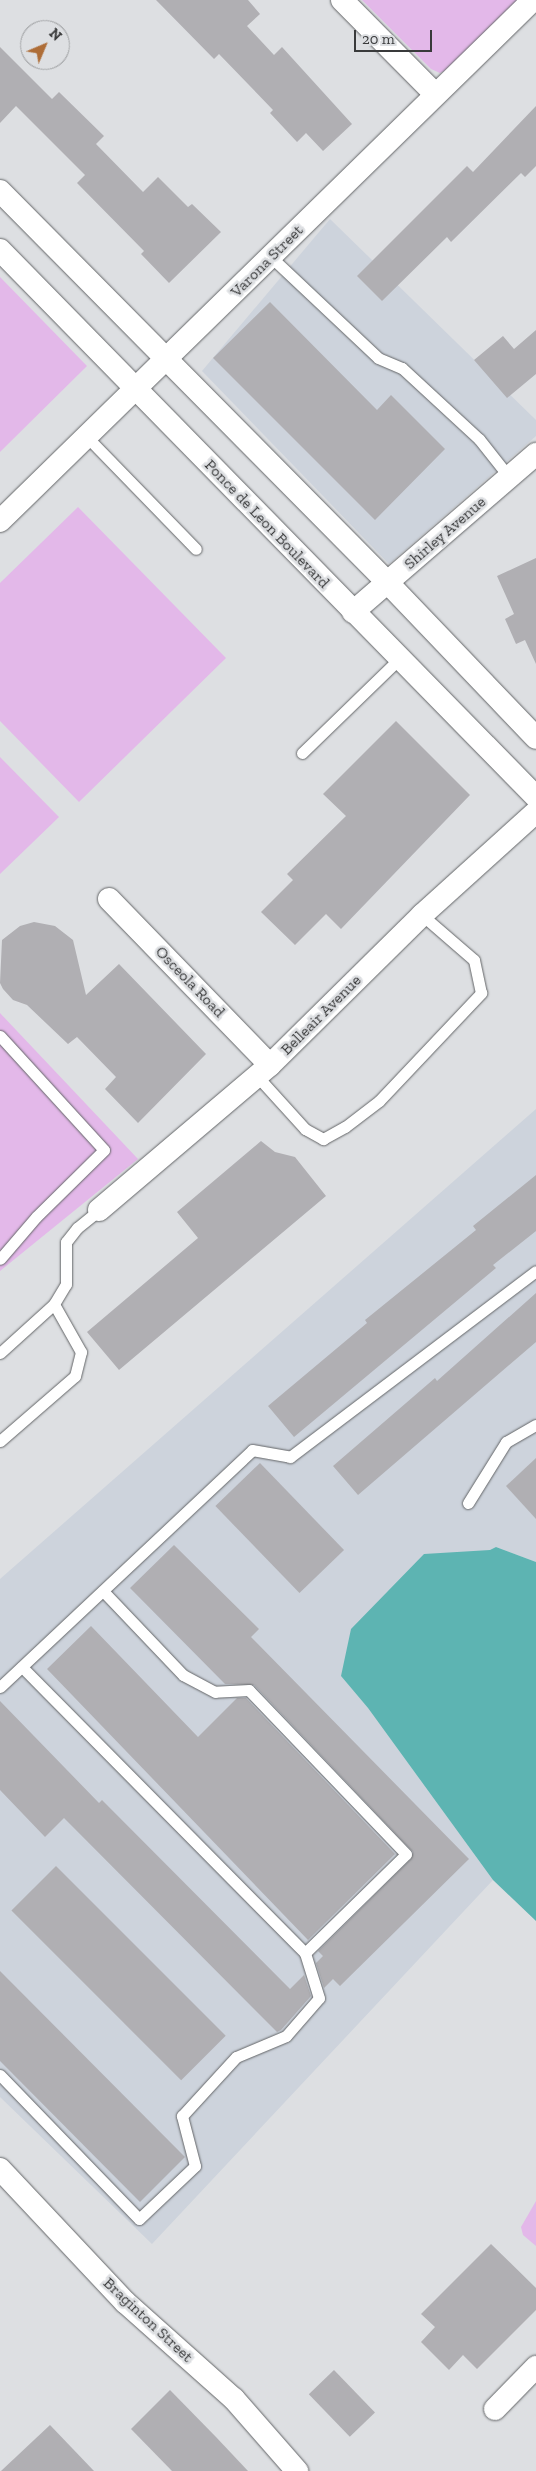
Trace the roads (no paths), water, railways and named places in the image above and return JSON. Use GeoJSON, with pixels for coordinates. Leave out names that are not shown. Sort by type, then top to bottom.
{"type":"FeatureCollection","features":[{"type":"Feature","properties":{"kind":"street"},"geometry":{"type":"LineString","coordinates":[[342,0],[435,94]]}},
{"type":"Feature","properties":{"kind":"street","name":"Varona Street"},"geometry":{"type":"LineString","coordinates":[[0,521],[435,94],[534,0]]}},
{"type":"Feature","properties":{"kind":"street"},"geometry":{"type":"LineString","coordinates":[[0,191],[388,583],[536,738]]}},
{"type":"Feature","properties":{"kind":"street","name":"Ponce de Leon Boulevard"},"geometry":{"type":"LineString","coordinates":[[0,250],[536,797]]}},
{"type":"Feature","properties":{"kind":"street","name":"Shirley Avenue"},"geometry":{"type":"LineString","coordinates":[[354,612],[536,454]]}},
{"type":"Feature","properties":{"kind":"street","name":"Belleair Avenue"},"geometry":{"type":"LineString","coordinates":[[100,1210],[264,1071],[422,915],[536,812]]}},
{"type":"Feature","properties":{"kind":"street","name":"Osceola Road"},"geometry":{"type":"LineString","coordinates":[[109,899],[264,1071]]}},
{"type":"Feature","properties":{"kind":"street","name":"Braginton Street"},"geometry":{"type":"LineString","coordinates":[[0,2169],[125,2302],[234,2399],[296,2471]]}},
{"type":"Feature","properties":{"kind":"street"},"geometry":{"type":"LineString","coordinates":[[495,2410],[536,2367]]}},
{"type":"Feature","properties":{"kind":"lane"},"geometry":{"type":"LineString","coordinates":[[271,257],[378,358],[402,368],[478,439],[509,477]]}},
{"type":"Feature","properties":{"kind":"lane"},"geometry":{"type":"LineString","coordinates":[[87,437],[196,549]]}},
{"type":"Feature","properties":{"kind":"lane"},"geometry":{"type":"LineString","coordinates":[[302,754],[400,659]]}},
{"type":"Feature","properties":{"kind":"lane"},"geometry":{"type":"LineString","coordinates":[[264,1071],[305,1129],[323,1140],[345,1127],[379,1101],[481,993],[474,960],[422,915]]}},
{"type":"Feature","properties":{"kind":"lane"},"geometry":{"type":"LineString","coordinates":[[0,1036],[104,1150],[36,1217],[0,1259]]}},
{"type":"Feature","properties":{"kind":"lane"},"geometry":{"type":"LineString","coordinates":[[0,1353],[54,1304],[66,1284],[66,1242],[77,1228],[100,1210]]}},
{"type":"Feature","properties":{"kind":"lane"},"geometry":{"type":"LineString","coordinates":[[0,1687],[252,1450],[290,1458],[536,1271]]}},
{"type":"Feature","properties":{"kind":"lane"},"geometry":{"type":"LineString","coordinates":[[0,1441],[75,1376],[81,1352],[54,1304]]}},
{"type":"Feature","properties":{"kind":"lane"},"geometry":{"type":"LineString","coordinates":[[468,1503],[506,1442],[536,1425]]}},
{"type":"Feature","properties":{"kind":"lane"},"geometry":{"type":"LineString","coordinates":[[103,1590],[183,1675],[215,1692],[249,1690],[406,1854],[305,1953]]}},
{"type":"Feature","properties":{"kind":"lane"},"geometry":{"type":"LineString","coordinates":[[0,2075],[139,2219],[195,2166],[182,2116],[236,2057],[286,2036],[319,1998],[305,1953],[22,1667]]}},
{"type":"Feature","properties":{"kind":"water"},"geometry":{"type":"Polygon","coordinates":[[[496,1547],[536,1562],[536,1921],[493,1880],[368,1708],[341,1676],[351,1629],[424,1554],[490,1550],[496,1547]]]}}]}
